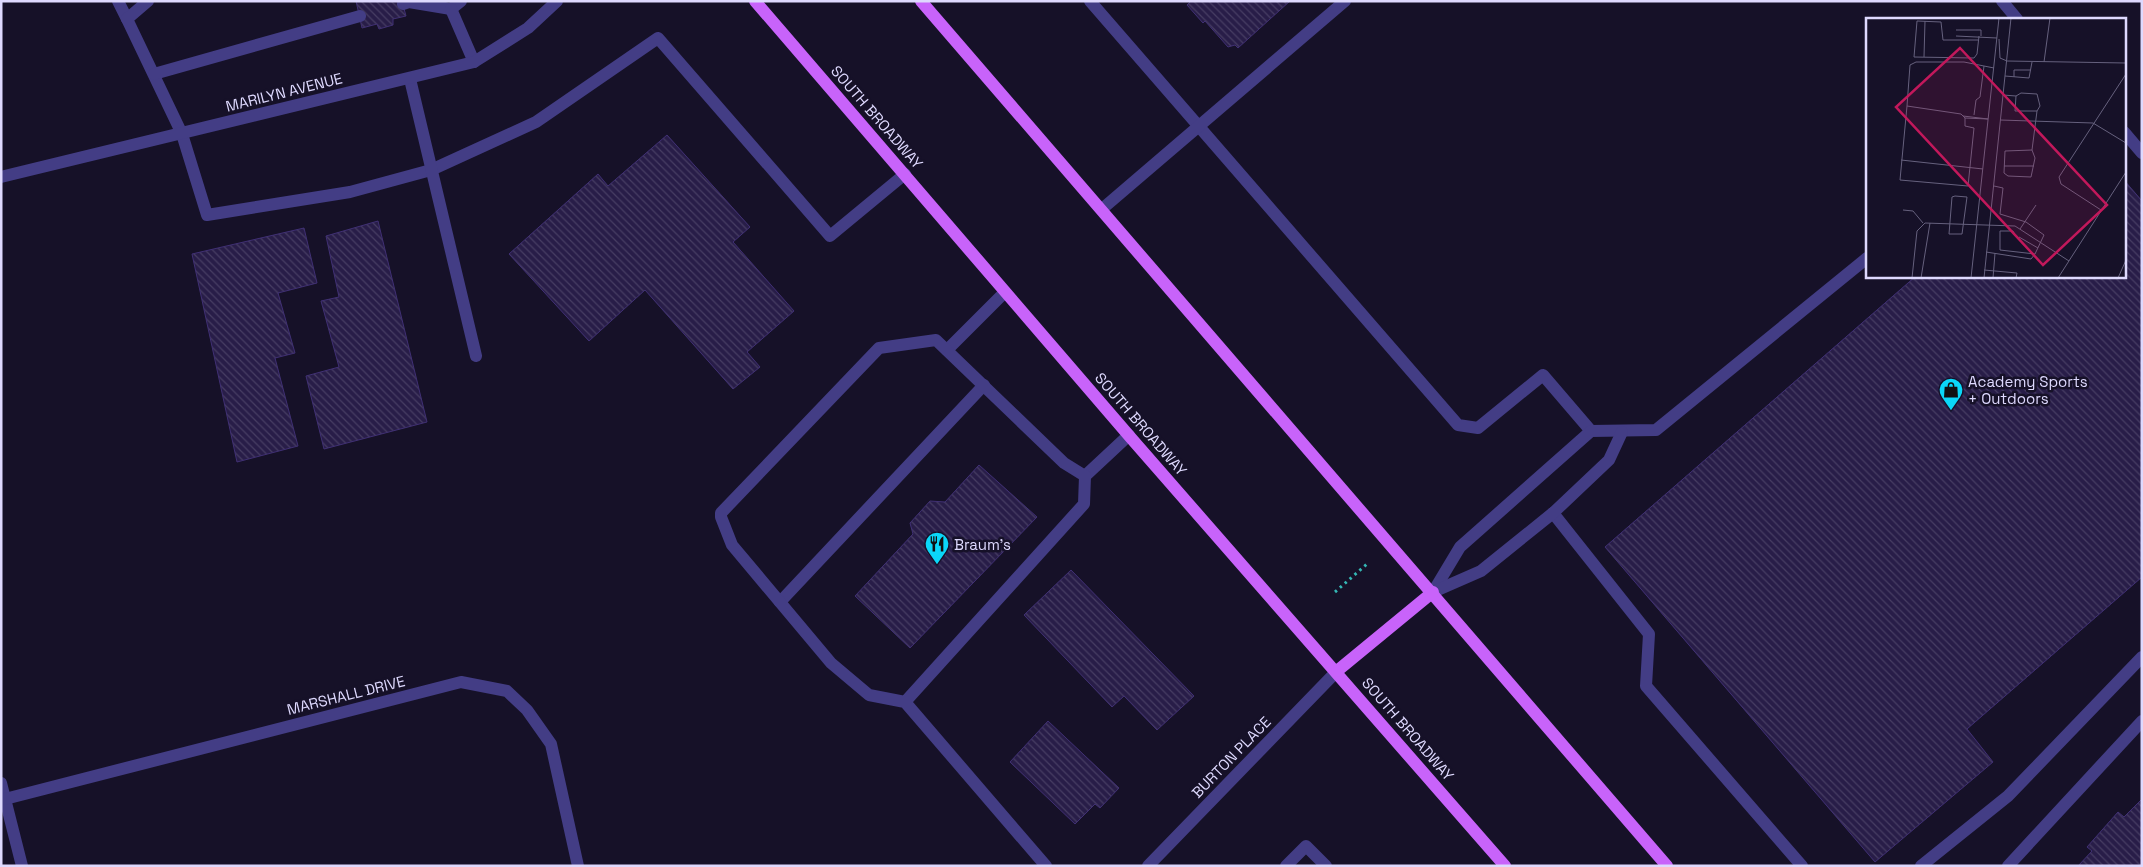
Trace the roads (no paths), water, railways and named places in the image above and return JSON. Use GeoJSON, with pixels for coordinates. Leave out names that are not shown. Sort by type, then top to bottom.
{"type":"FeatureCollection","features":[{"type":"Feature","properties":{"kind":"main road","name":"SOUTH BROADWAY"},"geometry":{"type":"LineString","coordinates":[[756,1],[1129,435],[1337,671],[1501,864]]}},
{"type":"Feature","properties":{"kind":"main road"},"geometry":{"type":"LineString","coordinates":[[921,1],[1433,592],[1667,866]]}},
{"type":"Feature","properties":{"kind":"main road"},"geometry":{"type":"LineString","coordinates":[[1337,671],[1433,592]]}},
{"type":"Feature","properties":{"kind":"street"},"geometry":{"type":"LineString","coordinates":[[118,1],[182,134],[207,215],[350,192],[430,170],[536,122],[658,38],[830,236],[905,174]]}},
{"type":"Feature","properties":{"kind":"street"},"geometry":{"type":"LineString","coordinates":[[127,19],[148,1]]}},
{"type":"Feature","properties":{"kind":"street","name":"MARILYN AVENUE"},"geometry":{"type":"LineString","coordinates":[[1,177],[474,62],[528,28],[556,1]]}},
{"type":"Feature","properties":{"kind":"street"},"geometry":{"type":"LineString","coordinates":[[1090,1],[1458,425],[1478,428],[1543,375],[1591,431]]}},
{"type":"Feature","properties":{"kind":"street"},"geometry":{"type":"LineString","coordinates":[[1102,209],[1345,1]]}},
{"type":"Feature","properties":{"kind":"street"},"geometry":{"type":"LineString","coordinates":[[2002,1],[2016,18]]}},
{"type":"Feature","properties":{"kind":"street"},"geometry":{"type":"LineString","coordinates":[[403,4],[409,2],[456,5],[474,62]]}},
{"type":"Feature","properties":{"kind":"street"},"geometry":{"type":"LineString","coordinates":[[154,74],[360,16]]}},
{"type":"Feature","properties":{"kind":"street"},"geometry":{"type":"LineString","coordinates":[[410,79],[430,170],[476,356]]}},
{"type":"Feature","properties":{"kind":"street"},"geometry":{"type":"LineString","coordinates":[[2126,134],[2142,153]]}},
{"type":"Feature","properties":{"kind":"street"},"geometry":{"type":"LineString","coordinates":[[1433,592],[1460,547],[1591,431],[1656,430],[1866,259]]}},
{"type":"Feature","properties":{"kind":"street"},"geometry":{"type":"LineString","coordinates":[[947,350],[1005,292]]}},
{"type":"Feature","properties":{"kind":"street"},"geometry":{"type":"LineString","coordinates":[[1046,866],[905,702],[873,697],[831,663],[732,545],[721,513],[879,348],[934,340],[984,385],[1064,463],[1085,476]]}},
{"type":"Feature","properties":{"kind":"street"},"geometry":{"type":"LineString","coordinates":[[780,602],[984,385]]}},
{"type":"Feature","properties":{"kind":"street"},"geometry":{"type":"LineString","coordinates":[[1433,592],[1481,571],[1552,513],[1609,460],[1622,432]]}},
{"type":"Feature","properties":{"kind":"street"},"geometry":{"type":"LineString","coordinates":[[905,702],[1083,507],[1085,476],[1129,435]]}},
{"type":"Feature","properties":{"kind":"street"},"geometry":{"type":"LineString","coordinates":[[1552,513],[1649,634],[1646,686],[1802,866]]}},
{"type":"Feature","properties":{"kind":"street"},"geometry":{"type":"LineString","coordinates":[[1921,866],[2008,796],[2142,657]]}},
{"type":"Feature","properties":{"kind":"street","name":"BURTON PLACE"},"geometry":{"type":"LineString","coordinates":[[1148,866],[1337,671]]}},
{"type":"Feature","properties":{"kind":"street","name":"MARSHALL DRIVE"},"geometry":{"type":"LineString","coordinates":[[5,799],[461,682],[507,691],[527,710],[551,744],[578,866]]}},
{"type":"Feature","properties":{"kind":"street"},"geometry":{"type":"LineString","coordinates":[[2008,866],[2142,721]]}},
{"type":"Feature","properties":{"kind":"street"},"geometry":{"type":"LineString","coordinates":[[1,783],[22,866]]}},
{"type":"Feature","properties":{"kind":"street"},"geometry":{"type":"LineString","coordinates":[[1286,866],[1306,846],[1326,866]]}},
{"type":"Feature","properties":{"kind":"place","name":"Academy Sports + Outdoors"},"geometry":{"type":"Point","coordinates":[1951,411]}},
{"type":"Feature","properties":{"kind":"place","name":"Braum’s"},"geometry":{"type":"Point","coordinates":[937,565]}}]}
